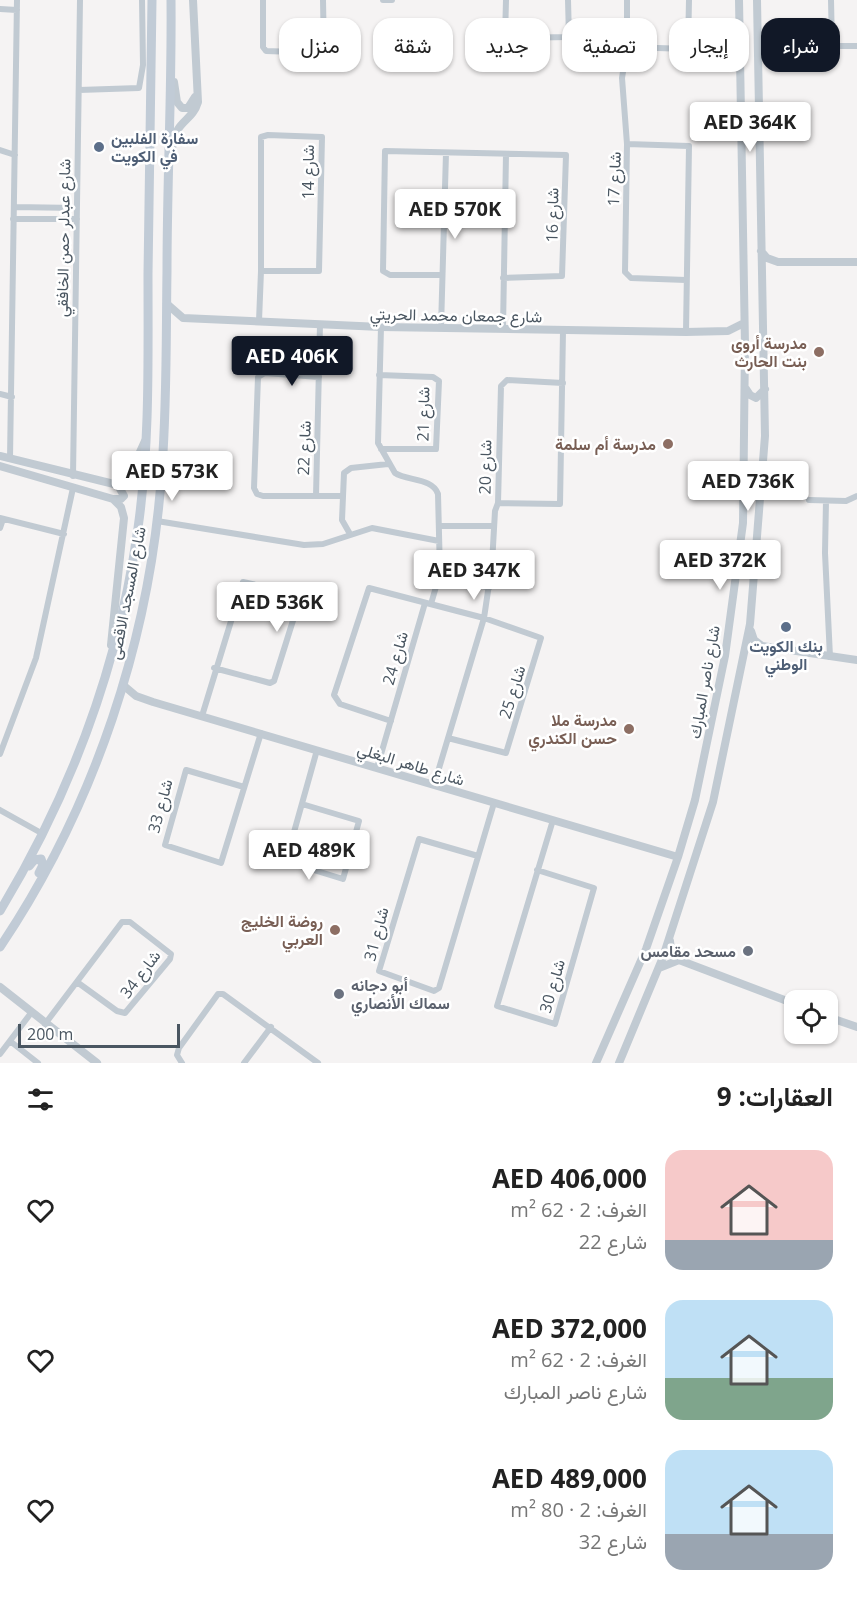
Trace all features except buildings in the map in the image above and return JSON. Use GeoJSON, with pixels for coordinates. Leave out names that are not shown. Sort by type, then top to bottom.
{"type":"FeatureCollection","features":[{"type":"Feature","properties":{"kind":"main road","name":"شارع المسجد الاقصى"},"geometry":{"type":"LineString","coordinates":[[0,911],[22,875],[79,758],[110,660],[129,580],[149,423],[150,171],[147,63],[152,0]]}},
{"type":"Feature","properties":{"kind":"main road","name":"شارع المسجد الاقصى"},"geometry":{"type":"LineString","coordinates":[[0,947],[22,914],[82,797],[118,702],[145,597],[157,519],[163,448],[172,71],[171,0]]}},
{"type":"Feature","properties":{"kind":"main road"},"geometry":{"type":"LineString","coordinates":[[150,171],[157,157],[162,158],[164,210],[168,226]]}},
{"type":"Feature","properties":{"kind":"main road"},"geometry":{"type":"LineString","coordinates":[[149,423],[151,454],[158,456],[163,448]]}},
{"type":"Feature","properties":{"kind":"main road"},"geometry":{"type":"LineString","coordinates":[[142,490],[147,480],[154,480],[157,519]]}},
{"type":"Feature","properties":{"kind":"main road"},"geometry":{"type":"LineString","coordinates":[[79,758],[62,813],[71,813],[82,797]]}},
{"type":"Feature","properties":{"kind":"main road"},"geometry":{"type":"LineString","coordinates":[[22,875],[37,858],[43,861],[22,914]]}},
{"type":"Feature","properties":{"kind":"street"},"geometry":{"type":"LineString","coordinates":[[10,459],[17,0]]}},
{"type":"Feature","properties":{"kind":"street","name":"شارع عبدلر حمن الخافقي"},"geometry":{"type":"LineString","coordinates":[[73,476],[80,0]]}},
{"type":"Feature","properties":{"kind":"street"},"geometry":{"type":"LineString","coordinates":[[79,90],[139,88],[147,63],[142,0]]}},
{"type":"Feature","properties":{"kind":"street"},"geometry":{"type":"LineString","coordinates":[[169,179],[174,136],[182,122],[196,109],[193,0]]}},
{"type":"Feature","properties":{"kind":"street"},"geometry":{"type":"LineString","coordinates":[[263,0],[263,47],[266,51],[324,53],[323,0]]}},
{"type":"Feature","properties":{"kind":"street"},"geometry":{"type":"LineString","coordinates":[[383,0],[392,0]]}},
{"type":"Feature","properties":{"kind":"street"},"geometry":{"type":"LineString","coordinates":[[506,0],[505,38],[569,37],[568,0]]}},
{"type":"Feature","properties":{"kind":"street"},"geometry":{"type":"LineString","coordinates":[[627,0],[627,18]]}},
{"type":"Feature","properties":{"kind":"street"},"geometry":{"type":"LineString","coordinates":[[657,48],[688,49],[689,0]]}},
{"type":"Feature","properties":{"kind":"street","name":"شارع ناصر المبارك"},"geometry":{"type":"LineString","coordinates":[[596,1063],[646,949],[693,807],[725,656],[743,523],[745,345],[739,0]]}},
{"type":"Feature","properties":{"kind":"street","name":"شارع ناصر المبارك"},"geometry":{"type":"LineString","coordinates":[[619,1063],[670,938],[707,817],[745,657],[750,624],[759,531],[765,388],[761,275],[758,0]]}},
{"type":"Feature","properties":{"kind":"street"},"geometry":{"type":"LineString","coordinates":[[831,0],[831,46],[857,46]]}},
{"type":"Feature","properties":{"kind":"street"},"geometry":{"type":"LineString","coordinates":[[0,9],[17,10]]}},
{"type":"Feature","properties":{"kind":"street"},"geometry":{"type":"LineString","coordinates":[[172,71],[177,102],[182,108],[188,108],[194,103],[197,93]]}},
{"type":"Feature","properties":{"kind":"street"},"geometry":{"type":"LineString","coordinates":[[623,72],[627,144]]}},
{"type":"Feature","properties":{"kind":"street","name":"شارع 14"},"geometry":{"type":"LineString","coordinates":[[259,321],[261,137],[268,135],[322,137],[320,271],[261,271]]}},
{"type":"Feature","properties":{"kind":"street","name":"شارع 17"},"geometry":{"type":"LineString","coordinates":[[686,333],[687,280],[689,146],[627,144],[625,272],[631,278],[687,280]]}},
{"type":"Feature","properties":{"kind":"street"},"geometry":{"type":"LineString","coordinates":[[0,150],[15,155]]}},
{"type":"Feature","properties":{"kind":"street","name":"شارع 16"},"geometry":{"type":"LineString","coordinates":[[442,275],[390,275],[383,271],[385,151],[566,155],[564,272],[558,278],[503,278]]}},
{"type":"Feature","properties":{"kind":"street"},"geometry":{"type":"LineString","coordinates":[[441,328],[446,153]]}},
{"type":"Feature","properties":{"kind":"street"},"geometry":{"type":"LineString","coordinates":[[503,329],[506,154]]}},
{"type":"Feature","properties":{"kind":"street"},"geometry":{"type":"LineString","coordinates":[[742,175],[747,166],[752,165],[760,174]]}},
{"type":"Feature","properties":{"kind":"street"},"geometry":{"type":"LineString","coordinates":[[14,207],[77,208]]}},
{"type":"Feature","properties":{"kind":"street"},"geometry":{"type":"LineString","coordinates":[[13,219],[77,219]]}},
{"type":"Feature","properties":{"kind":"street"},"geometry":{"type":"LineString","coordinates":[[761,251],[771,260],[857,262]]}},
{"type":"Feature","properties":{"kind":"street"},"geometry":{"type":"LineString","coordinates":[[761,275],[776,264],[791,262]]}},
{"type":"Feature","properties":{"kind":"street"},"geometry":{"type":"LineString","coordinates":[[166,331],[183,318],[167,304]]}},
{"type":"Feature","properties":{"kind":"street","name":"شارع جمعان محمد الحريتي"},"geometry":{"type":"LineString","coordinates":[[183,318],[381,327],[686,333],[735,330],[744,323]]}},
{"type":"Feature","properties":{"kind":"street","name":"شارع 22"},"geometry":{"type":"LineString","coordinates":[[319,377],[266,373],[261,374],[257,380],[256,492],[263,496],[316,496],[321,324]]}},
{"type":"Feature","properties":{"kind":"street"},"geometry":{"type":"LineString","coordinates":[[350,534],[343,522],[344,476],[347,470],[388,464],[377,438],[381,327]]}},
{"type":"Feature","properties":{"kind":"street","name":"شارع 20"},"geometry":{"type":"LineString","coordinates":[[563,331],[563,383],[560,504],[498,502],[503,381],[563,383]]}},
{"type":"Feature","properties":{"kind":"street"},"geometry":{"type":"LineString","coordinates":[[728,331],[745,345]]}},
{"type":"Feature","properties":{"kind":"street","name":"شارع 21"},"geometry":{"type":"LineString","coordinates":[[379,375],[433,377],[439,381],[436,449],[381,449]]}},
{"type":"Feature","properties":{"kind":"street"},"geometry":{"type":"LineString","coordinates":[[745,384],[748,393],[754,398],[760,396],[765,388]]}},
{"type":"Feature","properties":{"kind":"street"},"geometry":{"type":"LineString","coordinates":[[0,394],[12,397]]}},
{"type":"Feature","properties":{"kind":"street"},"geometry":{"type":"LineString","coordinates":[[118,485],[131,472],[148,435]]}},
{"type":"Feature","properties":{"kind":"street"},"geometry":{"type":"LineString","coordinates":[[0,456],[73,476],[118,485]]}},
{"type":"Feature","properties":{"kind":"street","name":"شارع 24"},"geometry":{"type":"LineString","coordinates":[[377,768],[428,604],[440,573],[436,488],[401,477],[388,464]]}},
{"type":"Feature","properties":{"kind":"street"},"geometry":{"type":"LineString","coordinates":[[0,466],[113,499],[121,499],[124,496],[118,485]]}},
{"type":"Feature","properties":{"kind":"street"},"geometry":{"type":"LineString","coordinates":[[0,754],[36,658],[73,488]]}},
{"type":"Feature","properties":{"kind":"street"},"geometry":{"type":"LineString","coordinates":[[316,496],[343,496]]}},
{"type":"Feature","properties":{"kind":"street"},"geometry":{"type":"LineString","coordinates":[[808,500],[847,501],[857,496]]}},
{"type":"Feature","properties":{"kind":"street"},"geometry":{"type":"LineString","coordinates":[[110,660],[124,518],[121,507],[113,499]]}},
{"type":"Feature","properties":{"kind":"street"},"geometry":{"type":"LineString","coordinates":[[826,501],[825,546],[830,657]]}},
{"type":"Feature","properties":{"kind":"street"},"geometry":{"type":"LineString","coordinates":[[434,785],[484,618],[498,502]]}},
{"type":"Feature","properties":{"kind":"street"},"geometry":{"type":"LineString","coordinates":[[0,528],[1,518],[64,534]]}},
{"type":"Feature","properties":{"kind":"street"},"geometry":{"type":"LineString","coordinates":[[157,519],[304,544],[323,544],[372,528],[439,541]]}},
{"type":"Feature","properties":{"kind":"street"},"geometry":{"type":"LineString","coordinates":[[740,535],[750,525],[759,531]]}},
{"type":"Feature","properties":{"kind":"street"},"geometry":{"type":"LineString","coordinates":[[439,526],[494,526]]}},
{"type":"Feature","properties":{"kind":"street"},"geometry":{"type":"LineString","coordinates":[[440,573],[489,588]]}},
{"type":"Feature","properties":{"kind":"street"},"geometry":{"type":"LineString","coordinates":[[202,716],[214,668],[243,582],[301,595],[274,681],[270,683],[214,668]]}},
{"type":"Feature","properties":{"kind":"street"},"geometry":{"type":"LineString","coordinates":[[391,721],[340,704],[334,695],[366,591],[374,588],[428,604]]}},
{"type":"Feature","properties":{"kind":"street","name":"شارع 25"},"geometry":{"type":"LineString","coordinates":[[428,604],[538,635],[541,642],[506,753],[448,738]]}},
{"type":"Feature","properties":{"kind":"street"},"geometry":{"type":"LineString","coordinates":[[750,624],[751,636],[762,646]]}},
{"type":"Feature","properties":{"kind":"street"},"geometry":{"type":"LineString","coordinates":[[745,657],[751,650],[762,646],[857,660]]}},
{"type":"Feature","properties":{"kind":"street","name":"شارع طاهر البغلي"},"geometry":{"type":"LineString","coordinates":[[123,685],[136,696],[678,857]]}},
{"type":"Feature","properties":{"kind":"street"},"geometry":{"type":"LineString","coordinates":[[118,702],[136,696]]}},
{"type":"Feature","properties":{"kind":"street","name":"شارع 33"},"geometry":{"type":"LineString","coordinates":[[244,787],[189,769],[186,770],[165,845],[221,863],[261,733]]}},
{"type":"Feature","properties":{"kind":"street"},"geometry":{"type":"LineString","coordinates":[[302,804],[359,822],[343,879],[288,861],[302,804],[317,750]]}},
{"type":"Feature","properties":{"kind":"street"},"geometry":{"type":"LineString","coordinates":[[693,807],[701,801],[706,804],[707,817]]}},
{"type":"Feature","properties":{"kind":"street","name":"شارع 31"},"geometry":{"type":"LineString","coordinates":[[478,856],[419,839],[379,971],[437,990],[478,856],[494,803]]}},
{"type":"Feature","properties":{"kind":"street"},"geometry":{"type":"LineString","coordinates":[[0,810],[43,834]]}},
{"type":"Feature","properties":{"kind":"street","name":"شارع 30"},"geometry":{"type":"LineString","coordinates":[[537,870],[594,888],[555,1024],[497,1006],[537,870],[553,820]]}},
{"type":"Feature","properties":{"kind":"street","name":"شارع 34"},"geometry":{"type":"LineString","coordinates":[[45,1024],[123,921],[130,922],[171,954],[170,959],[125,1013],[117,1011],[77,982]]}},
{"type":"Feature","properties":{"kind":"street"},"geometry":{"type":"LineString","coordinates":[[670,938],[671,950],[679,960],[784,1000]]}},
{"type":"Feature","properties":{"kind":"street"},"geometry":{"type":"LineString","coordinates":[[659,968],[679,960]]}},
{"type":"Feature","properties":{"kind":"street"},"geometry":{"type":"LineString","coordinates":[[2,991],[97,1063]]}},
{"type":"Feature","properties":{"kind":"street"},"geometry":{"type":"LineString","coordinates":[[182,1063],[177,1055],[179,1048],[218,994],[223,994],[318,1063]]}},
{"type":"Feature","properties":{"kind":"street"},"geometry":{"type":"LineString","coordinates":[[0,1054],[31,1013]]}},
{"type":"Feature","properties":{"kind":"street"},"geometry":{"type":"LineString","coordinates":[[838,1020],[857,1027]]}},
{"type":"Feature","properties":{"kind":"street"},"geometry":{"type":"LineString","coordinates":[[244,1063],[271,1027]]}},
{"type":"Feature","properties":{"kind":"street"},"geometry":{"type":"LineString","coordinates":[[10,1041],[38,1063]]}},
{"type":"Feature","properties":{"kind":"place","name":"سفارة الفلبين في الكويت"},"geometry":{"type":"Point","coordinates":[99,147]}},
{"type":"Feature","properties":{"kind":"place","name":"مدرسة أروى بنت الحارث"},"geometry":{"type":"Point","coordinates":[819,352]}},
{"type":"Feature","properties":{"kind":"place","name":"مدرسة أم سلمة"},"geometry":{"type":"Point","coordinates":[668,444]}},
{"type":"Feature","properties":{"kind":"place","name":"بنك الكويت الوطني"},"geometry":{"type":"Point","coordinates":[786,627]}},
{"type":"Feature","properties":{"kind":"place","name":"مدرسة ملا حسن الكندري"},"geometry":{"type":"Point","coordinates":[629,729]}},
{"type":"Feature","properties":{"kind":"place","name":"روضة الخليج العربي"},"geometry":{"type":"Point","coordinates":[335,930]}},
{"type":"Feature","properties":{"kind":"place","name":"مسحد مقامس"},"geometry":{"type":"Point","coordinates":[748,951]}},
{"type":"Feature","properties":{"kind":"place","name":"أبو دجانه سماك الأنصاري"},"geometry":{"type":"Point","coordinates":[339,994]}}]}
